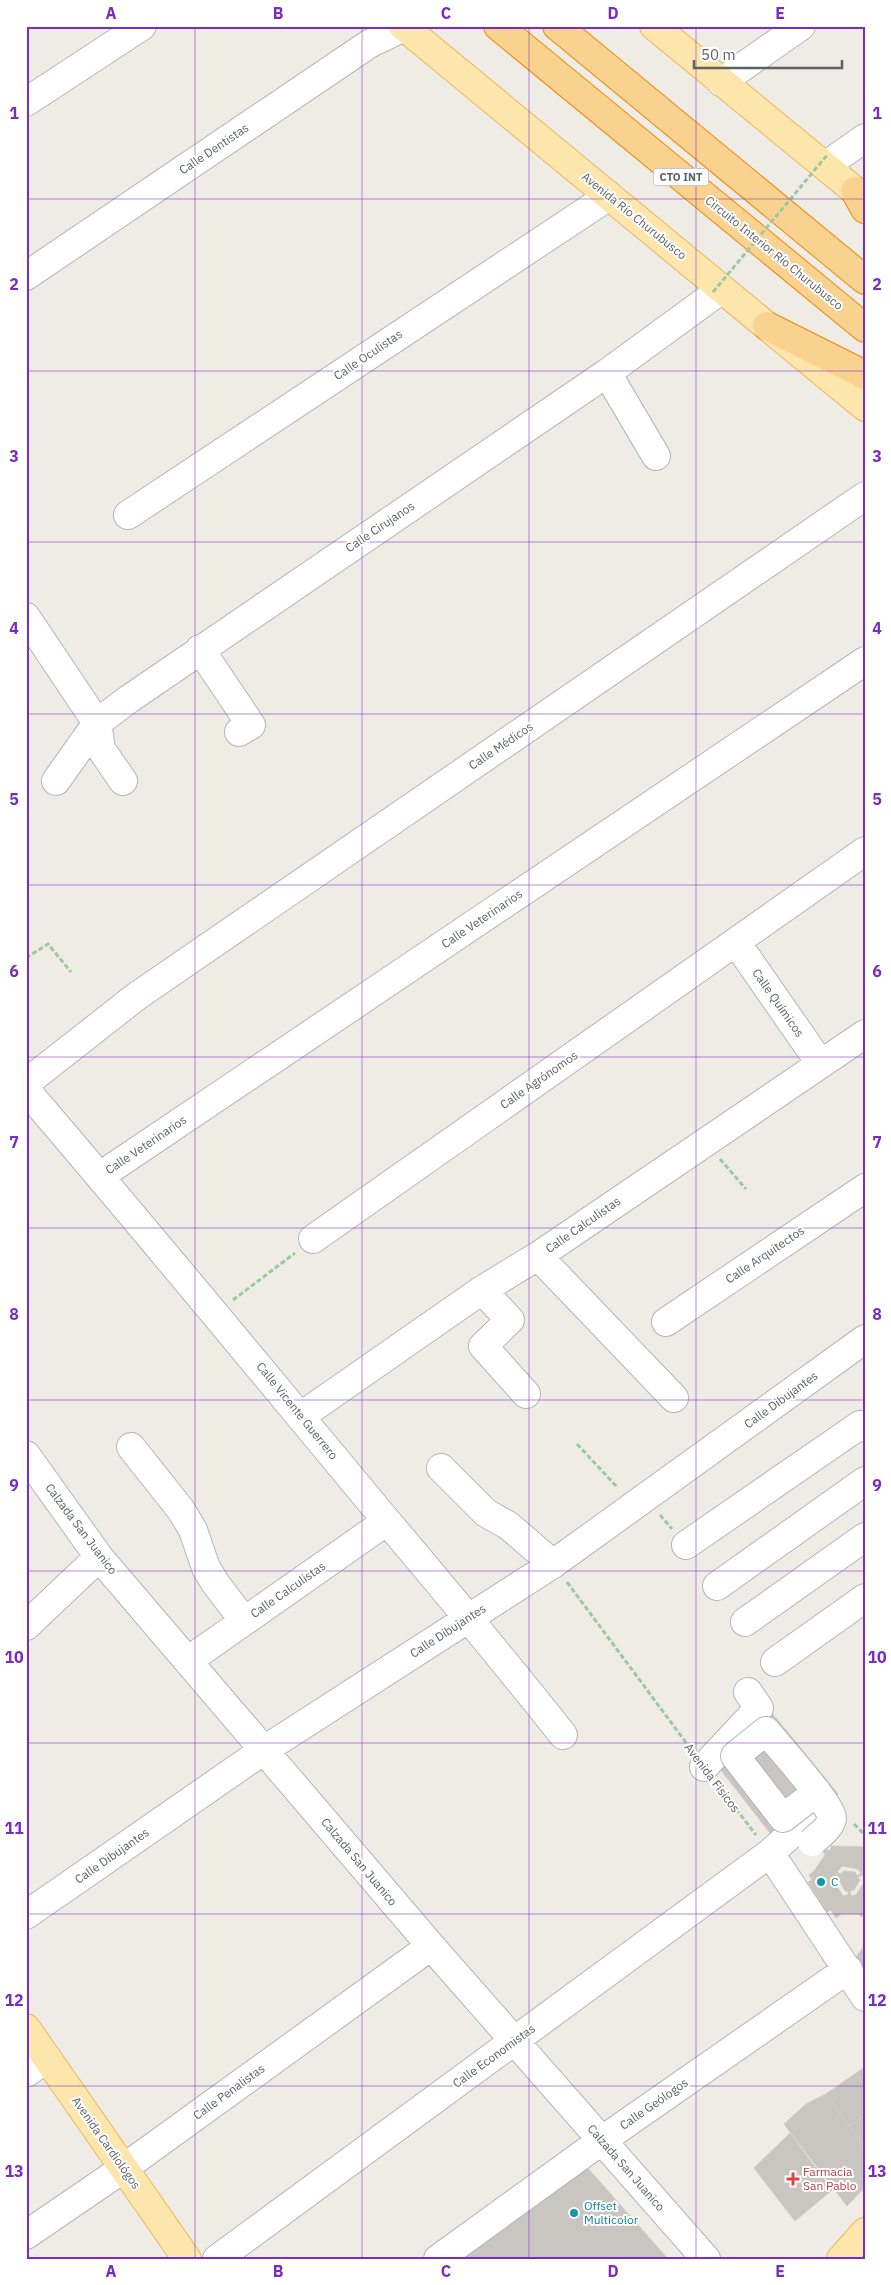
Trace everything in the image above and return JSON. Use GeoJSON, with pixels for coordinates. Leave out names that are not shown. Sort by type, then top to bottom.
{"type":"FeatureCollection","features":[{"type":"Feature","properties":{"kind":"highway","name":"Circuito Interior Río Churubusco"},"geometry":{"type":"LineString","coordinates":[[498,26],[865,328]]}},
{"type":"Feature","properties":{"kind":"highway","name":"CTO INT"},"geometry":{"type":"LineString","coordinates":[[557,26],[865,280]]}},
{"type":"Feature","properties":{"kind":"highway"},"geometry":{"type":"LineString","coordinates":[[767,326],[865,375]]}},
{"type":"Feature","properties":{"kind":"main road"},"geometry":{"type":"LineString","coordinates":[[654,26],[722,82],[826,160],[861,199]]}},
{"type":"Feature","properties":{"kind":"main road","name":"Avenida Río Churubusco"},"geometry":{"type":"LineString","coordinates":[[403,27],[609,196],[718,291],[767,326],[865,407]]}},
{"type":"Feature","properties":{"kind":"main road","name":"Avenida Cardiológos"},"geometry":{"type":"LineString","coordinates":[[26,2028],[37,2065],[124,2168],[186,2259]]}},
{"type":"Feature","properties":{"kind":"main road"},"geometry":{"type":"LineString","coordinates":[[841,2259],[865,2232]]}},
{"type":"Feature","properties":{"kind":"street"},"geometry":{"type":"LineString","coordinates":[[26,102],[142,26]]}},
{"type":"Feature","properties":{"kind":"street"},"geometry":{"type":"LineString","coordinates":[[722,82],[801,26]]}},
{"type":"Feature","properties":{"kind":"street","name":"Calle Dentistas"},"geometry":{"type":"LineString","coordinates":[[26,276],[369,44],[403,27]]}},
{"type":"Feature","properties":{"kind":"street"},"geometry":{"type":"LineString","coordinates":[[826,160],[865,138]]}},
{"type":"Feature","properties":{"kind":"street","name":"Calle Oculistas"},"geometry":{"type":"LineString","coordinates":[[128,515],[609,196]]}},
{"type":"Feature","properties":{"kind":"street","name":"Calle Cirujanos"},"geometry":{"type":"LineString","coordinates":[[56,781],[97,723],[200,649],[607,373],[718,291]]}},
{"type":"Feature","properties":{"kind":"street"},"geometry":{"type":"LineString","coordinates":[[607,373],[656,456]]}},
{"type":"Feature","properties":{"kind":"street","name":"Calle Médicos"},"geometry":{"type":"LineString","coordinates":[[26,1083],[137,996],[865,496]]}},
{"type":"Feature","properties":{"kind":"street"},"geometry":{"type":"LineString","coordinates":[[26,616],[97,723],[101,749],[123,781]]}},
{"type":"Feature","properties":{"kind":"street"},"geometry":{"type":"LineString","coordinates":[[200,649],[251,725],[239,732]]}},
{"type":"Feature","properties":{"kind":"street","name":"Calle Veterinarios"},"geometry":{"type":"LineString","coordinates":[[100,1176],[865,661]]}},
{"type":"Feature","properties":{"kind":"street","name":"Calle Agrónomos"},"geometry":{"type":"LineString","coordinates":[[314,1239],[865,851]]}},
{"type":"Feature","properties":{"kind":"street","name":"Calle Químicos"},"geometry":{"type":"LineString","coordinates":[[736,942],[820,1063]]}},
{"type":"Feature","properties":{"kind":"street","name":"Calle Calculistas"},"geometry":{"type":"LineString","coordinates":[[301,1416],[482,1290],[538,1256],[865,1034]]}},
{"type":"Feature","properties":{"kind":"street","name":"Calle Vicente Guerrero"},"geometry":{"type":"LineString","coordinates":[[26,1090],[216,1313],[387,1521],[469,1617],[563,1735]]}},
{"type":"Feature","properties":{"kind":"street","name":"Calle Arquitectos"},"geometry":{"type":"LineString","coordinates":[[666,1322],[865,1188]]}},
{"type":"Feature","properties":{"kind":"street"},"geometry":{"type":"LineString","coordinates":[[538,1256],[674,1398]]}},
{"type":"Feature","properties":{"kind":"street"},"geometry":{"type":"LineString","coordinates":[[482,1290],[510,1320],[483,1346],[526,1394]]}},
{"type":"Feature","properties":{"kind":"street","name":"Calle Dibujantes"},"geometry":{"type":"LineString","coordinates":[[26,1915],[264,1750],[553,1564],[865,1339]]}},
{"type":"Feature","properties":{"kind":"street"},"geometry":{"type":"LineString","coordinates":[[686,1545],[863,1427]]}},
{"type":"Feature","properties":{"kind":"street"},"geometry":{"type":"LineString","coordinates":[[131,1447],[182,1510],[193,1530],[206,1568],[244,1621]]}},
{"type":"Feature","properties":{"kind":"street","name":"Calzada San Juanico"},"geometry":{"type":"LineString","coordinates":[[26,1455],[99,1557],[189,1660],[431,1946],[706,2259]]}},
{"type":"Feature","properties":{"kind":"street"},"geometry":{"type":"LineString","coordinates":[[441,1468],[486,1513],[509,1526],[553,1564]]}},
{"type":"Feature","properties":{"kind":"street"},"geometry":{"type":"LineString","coordinates":[[717,1586],[865,1482]]}},
{"type":"Feature","properties":{"kind":"street","name":"Calle Calculistas"},"geometry":{"type":"LineString","coordinates":[[189,1660],[387,1521]]}},
{"type":"Feature","properties":{"kind":"street"},"geometry":{"type":"LineString","coordinates":[[745,1622],[865,1537]]}},
{"type":"Feature","properties":{"kind":"street"},"geometry":{"type":"LineString","coordinates":[[26,1626],[99,1557]]}},
{"type":"Feature","properties":{"kind":"street"},"geometry":{"type":"LineString","coordinates":[[776,1662],[862,1605]]}},
{"type":"Feature","properties":{"kind":"street"},"geometry":{"type":"LineString","coordinates":[[704,1767],[759,1708],[748,1692]]}},
{"type":"Feature","properties":{"kind":"street","name":"Calle Economistas"},"geometry":{"type":"LineString","coordinates":[[217,2259],[515,2041],[775,1859],[800,1832],[829,1825],[833,1818],[831,1811],[819,1799]]}},
{"type":"Feature","properties":{"kind":"street"},"geometry":{"type":"LineString","coordinates":[[775,1859],[865,1997]]}},
{"type":"Feature","properties":{"kind":"street","name":"Calle Penalistas"},"geometry":{"type":"LineString","coordinates":[[26,2236],[124,2168],[431,1946]]}},
{"type":"Feature","properties":{"kind":"street","name":"Calle Geólogos"},"geometry":{"type":"LineString","coordinates":[[438,2259],[601,2140],[848,1969]]}},
{"type":"Feature","properties":{"kind":"path"},"geometry":{"type":"LineString","coordinates":[[718,291],[826,160]]}},
{"type":"Feature","properties":{"kind":"path"},"geometry":{"type":"LineString","coordinates":[[26,958],[48,944],[71,972]]}},
{"type":"Feature","properties":{"kind":"path"},"geometry":{"type":"LineString","coordinates":[[705,1141],[746,1189]]}},
{"type":"Feature","properties":{"kind":"path"},"geometry":{"type":"LineString","coordinates":[[216,1313],[314,1239]]}},
{"type":"Feature","properties":{"kind":"path"},"geometry":{"type":"LineString","coordinates":[[578,1444],[619,1489]]}},
{"type":"Feature","properties":{"kind":"path","name":"Avenida Físicos"},"geometry":{"type":"LineString","coordinates":[[553,1564],[775,1859]]}},
{"type":"Feature","properties":{"kind":"building"},"geometry":{"type":"Polygon","coordinates":[[[772,1713],[838,1794],[774,1838],[717,1765],[772,1713]]]}},
{"type":"Feature","properties":{"kind":"building","name":"C"},"geometry":{"type":"Polygon","coordinates":[[[831,1846],[865,1847],[865,1879],[862,1875],[858,1877],[860,1880],[854,1890],[850,1891],[851,1896],[856,1895],[865,1881],[865,1913],[862,1917],[858,1914],[841,1914],[836,1918],[831,1910],[827,1912],[808,1882],[812,1880],[809,1875],[825,1855],[823,1850],[831,1850],[831,1846]],[[842,1866],[837,1872],[840,1874],[844,1871],[855,1872],[857,1876],[861,1873],[858,1869],[842,1866]],[[836,1874],[833,1880],[843,1896],[848,1895],[848,1891],[845,1891],[836,1874]]]}},
{"type":"Feature","properties":{"kind":"building"},"geometry":{"type":"Polygon","coordinates":[[[865,1945],[865,1976],[856,1965],[860,1962],[856,1957],[865,1945]]]}},
{"type":"Feature","properties":{"kind":"building"},"geometry":{"type":"Polygon","coordinates":[[[865,2067],[865,2115],[849,2126],[826,2094],[865,2067]]]}},
{"type":"Feature","properties":{"kind":"building"},"geometry":{"type":"Polygon","coordinates":[[[826,2094],[865,2148],[865,2187],[847,2206],[784,2124],[806,2104],[826,2094]]]}},
{"type":"Feature","properties":{"kind":"building"},"geometry":{"type":"Polygon","coordinates":[[[865,2115],[865,2148],[849,2126],[865,2115]]]}},
{"type":"Feature","properties":{"kind":"building","name":"Farmacia San Pablo"},"geometry":{"type":"Polygon","coordinates":[[[790,2133],[832,2190],[795,2221],[754,2168],[790,2133]]]}},
{"type":"Feature","properties":{"kind":"building","name":"Offset Multicolor"},"geometry":{"type":"Polygon","coordinates":[[[587,2167],[668,2259],[457,2259],[587,2167]]]}},
{"type":"Feature","properties":{"kind":"place","name":"C"},"geometry":{"type":"Point","coordinates":[821,1882]}},
{"type":"Feature","properties":{"kind":"place","name":"Farmacia San Pablo"},"geometry":{"type":"Point","coordinates":[793,2179]}},
{"type":"Feature","properties":{"kind":"place","name":"Offset Multicolor"},"geometry":{"type":"Point","coordinates":[574,2213]}}]}
